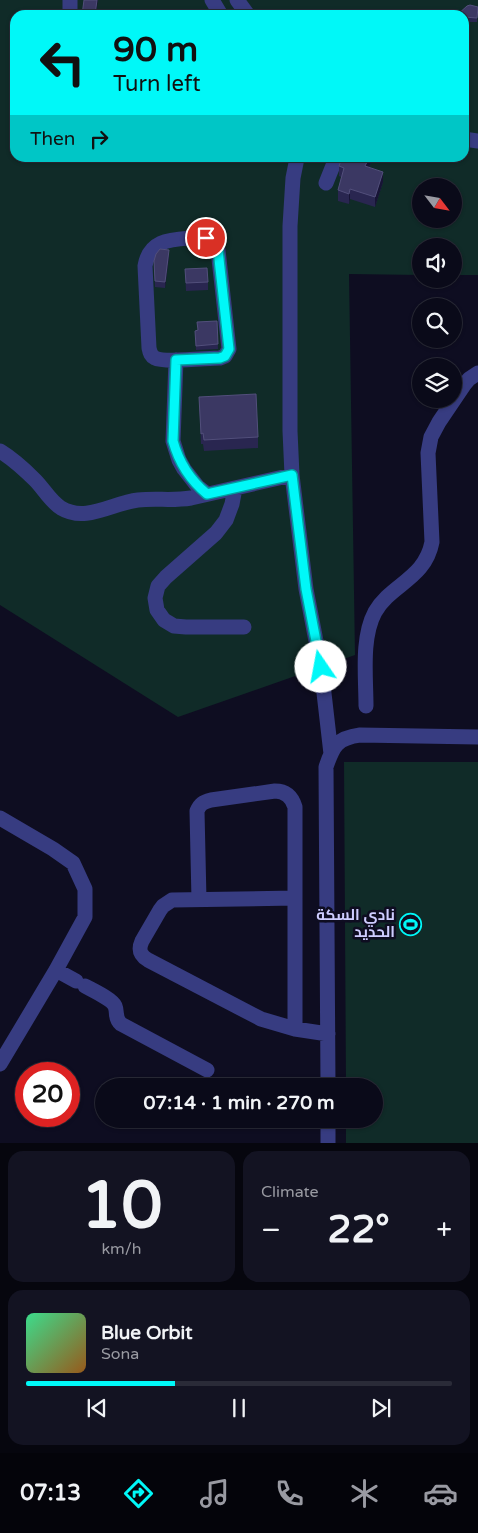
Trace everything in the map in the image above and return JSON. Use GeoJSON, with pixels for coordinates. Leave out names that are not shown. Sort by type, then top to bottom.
{"type":"FeatureCollection","features":[{"type":"Feature","properties":{"kind":"street"},"geometry":{"type":"LineString","coordinates":[[296,162],[290,226],[292,475],[306,589],[321,667],[331,754]]}},
{"type":"Feature","properties":{"kind":"street"},"geometry":{"type":"LineString","coordinates":[[326,183],[334,162]]}},
{"type":"Feature","properties":{"kind":"street"},"geometry":{"type":"LineString","coordinates":[[200,237],[206,238],[216,245],[218,250],[229,349],[225,356],[220,358],[176,360],[159,360],[150,354],[146,260],[152,249],[160,243],[200,237]]}},
{"type":"Feature","properties":{"kind":"street"},"geometry":{"type":"LineString","coordinates":[[176,360],[173,441],[184,469],[198,487],[207,494]]}},
{"type":"Feature","properties":{"kind":"street"},"geometry":{"type":"LineString","coordinates":[[366,706],[366,642],[372,621],[381,604],[423,565],[430,551],[432,542],[428,453],[431,437],[464,385],[478,373]]}},
{"type":"Feature","properties":{"kind":"street"},"geometry":{"type":"LineString","coordinates":[[0,451],[24,469],[53,502],[68,512],[76,514],[92,513],[138,500],[178,500],[292,475]]}},
{"type":"Feature","properties":{"kind":"street"},"geometry":{"type":"LineString","coordinates":[[235,488],[226,520],[216,533],[166,577],[158,586],[155,598],[157,610],[164,620],[174,626],[244,627]]}},
{"type":"Feature","properties":{"kind":"street"},"geometry":{"type":"LineString","coordinates":[[328,1078],[326,767],[331,754],[339,742],[348,737],[360,735],[478,737]]}},
{"type":"Feature","properties":{"kind":"street"},"geometry":{"type":"LineString","coordinates":[[199,900],[197,811],[204,801],[275,791],[288,795],[294,802],[295,807],[295,1029]]}},
{"type":"Feature","properties":{"kind":"street"},"geometry":{"type":"LineString","coordinates":[[0,818],[73,863],[85,889],[85,918],[0,1064]]}},
{"type":"Feature","properties":{"kind":"street"},"geometry":{"type":"LineString","coordinates":[[295,898],[172,900],[163,906],[140,946],[140,952],[143,957],[255,1017],[295,1029],[328,1034]]}},
{"type":"Feature","properties":{"kind":"street"},"geometry":{"type":"LineString","coordinates":[[56,970],[113,1002],[116,1009],[116,1018],[121,1024],[207,1070]]}},
{"type":"Feature","properties":{"kind":"street"},"geometry":{"type":"LineString","coordinates":[[328,1128],[328,1143]]}},
{"type":"Feature","properties":{"kind":"green space"},"geometry":{"type":"Polygon","coordinates":[[[0,0],[478,0],[478,275],[462,275],[462,238],[412,238],[412,275],[349,274],[355,655],[178,717],[0,605],[0,0]]]}},
{"type":"Feature","properties":{"kind":"green space","name":"نادي السكة الحديد"},"geometry":{"type":"Polygon","coordinates":[[[344,762],[478,762],[478,1143],[346,1143],[346,1128],[383,1128],[383,1078],[346,1078],[344,762]]]}},
{"type":"Feature","properties":{"kind":"building"},"geometry":{"type":"Polygon","coordinates":[[[84,0],[97,0],[96,10],[83,10],[84,0]]]}},
{"type":"Feature","properties":{"kind":"building"},"geometry":{"type":"Polygon","coordinates":[[[467,6],[478,7],[477,18],[469,17],[469,10],[463,10],[467,6]]]}},
{"type":"Feature","properties":{"kind":"building"},"geometry":{"type":"Polygon","coordinates":[[[340,162],[367,162],[365,166],[383,172],[375,197],[350,189],[349,194],[338,190],[344,168],[339,166],[340,162]]]}},
{"type":"Feature","properties":{"kind":"building"},"geometry":{"type":"Polygon","coordinates":[[[160,249],[169,250],[165,282],[155,281],[154,261],[160,249]]]}},
{"type":"Feature","properties":{"kind":"building"},"geometry":{"type":"Polygon","coordinates":[[[207,268],[208,282],[186,283],[185,269],[207,268]]]}},
{"type":"Feature","properties":{"kind":"building"},"geometry":{"type":"Polygon","coordinates":[[[217,321],[218,344],[196,346],[195,331],[198,330],[197,322],[217,321]]]}},
{"type":"Feature","properties":{"kind":"building"},"geometry":{"type":"Polygon","coordinates":[[[256,394],[258,437],[204,440],[203,433],[201,434],[199,397],[256,394]]]}},
{"type":"Feature","properties":{"kind":"place","name":"نادي السكة الحديد"},"geometry":{"type":"Point","coordinates":[411,924]}},
{"type":"Feature","properties":{"kind":"route"},"geometry":{"type":"LineString","coordinates":[[206,238],[216,245],[218,250],[229,349],[225,356],[220,358],[176,360],[173,441],[184,469],[198,487],[207,494],[292,475],[300,550],[321,667]]}}]}
